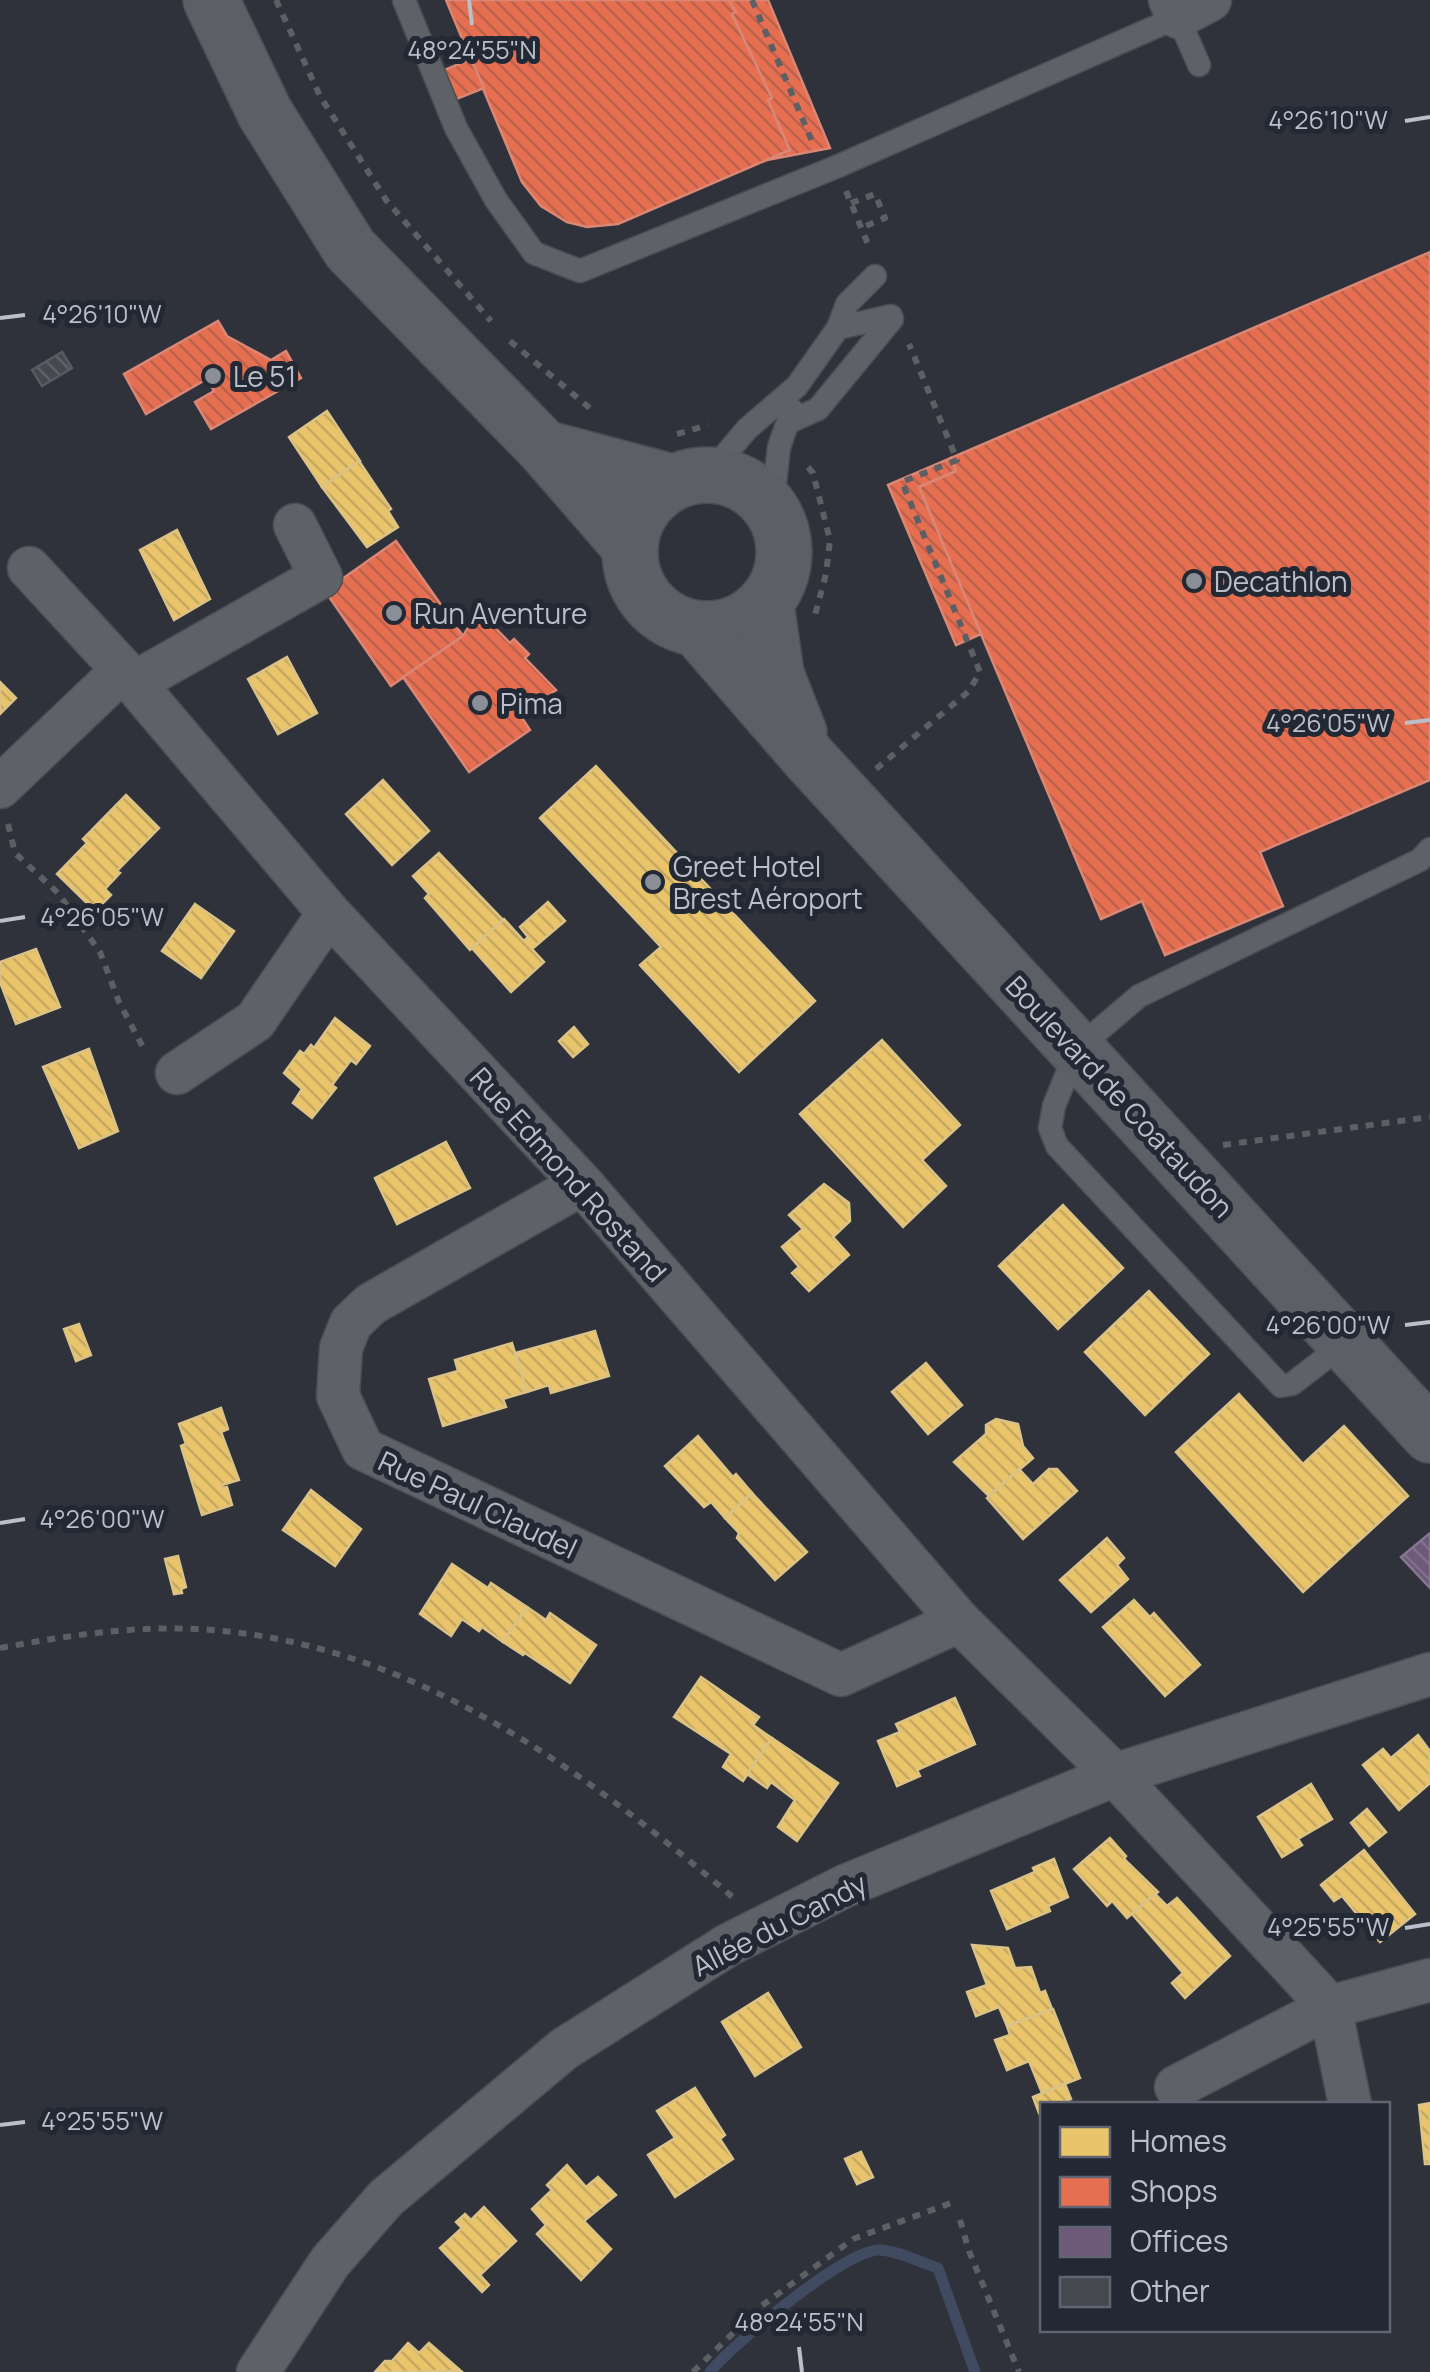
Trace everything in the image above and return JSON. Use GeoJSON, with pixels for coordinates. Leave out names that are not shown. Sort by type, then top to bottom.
{"type":"FeatureCollection","features":[{"type":"Feature","properties":{"kind":"main road"},"geometry":{"type":"LineString","coordinates":[[212,0],[265,113],[350,249],[544,448],[629,546]]}},
{"type":"Feature","properties":{"kind":"main road"},"geometry":{"type":"LineString","coordinates":[[544,448],[681,464],[745,483],[772,508],[785,540],[782,575],[789,616],[698,630],[670,621],[647,602],[632,576],[629,546],[642,508],[681,464]]}},
{"type":"Feature","properties":{"kind":"main road","name":"Boulevard de Coataudon"},"geometry":{"type":"LineString","coordinates":[[789,616],[776,674],[810,759]]}},
{"type":"Feature","properties":{"kind":"main road","name":"Boulevard de Coataudon"},"geometry":{"type":"LineString","coordinates":[[698,630],[846,799],[1430,1435]]}},
{"type":"Feature","properties":{"kind":"street"},"geometry":{"type":"LineString","coordinates":[[2,798],[128,677],[321,577],[295,525]]}},
{"type":"Feature","properties":{"kind":"street","name":"Rue Edmond Rostand"},"geometry":{"type":"LineString","coordinates":[[29,568],[128,677],[329,913],[582,1184],[959,1620],[1115,1775],[1330,2008]]}},
{"type":"Feature","properties":{"kind":"street"},"geometry":{"type":"LineString","coordinates":[[177,1073],[255,1020],[329,913]]}},
{"type":"Feature","properties":{"kind":"street","name":"Rue Paul Claudel"},"geometry":{"type":"LineString","coordinates":[[582,1184],[371,1304],[351,1323],[340,1348],[338,1396],[363,1449],[841,1675],[959,1620]]}},
{"type":"Feature","properties":{"kind":"street","name":"Allée du Candy"},"geometry":{"type":"LineString","coordinates":[[258,2372],[330,2262],[386,2198],[564,2049],[728,1946],[845,1886],[1115,1775],[1430,1674]]}},
{"type":"Feature","properties":{"kind":"street"},"geometry":{"type":"LineString","coordinates":[[1176,2087],[1330,2008],[1430,1980]]}},
{"type":"Feature","properties":{"kind":"street"},"geometry":{"type":"LineString","coordinates":[[1330,2008],[1350,2102]]}},
{"type":"Feature","properties":{"kind":"lane"},"geometry":{"type":"LineString","coordinates":[[404,0],[456,128],[496,200],[534,253],[580,270],[836,166],[1186,5],[1198,65]]}},
{"type":"Feature","properties":{"kind":"lane"},"geometry":{"type":"LineString","coordinates":[[681,464],[747,429],[797,386],[874,267]]}},
{"type":"Feature","properties":{"kind":"lane"},"geometry":{"type":"LineString","coordinates":[[838,328],[896,323]]}},
{"type":"Feature","properties":{"kind":"lane"},"geometry":{"type":"LineString","coordinates":[[789,422],[818,409],[896,323]]}},
{"type":"Feature","properties":{"kind":"lane"},"geometry":{"type":"LineString","coordinates":[[772,508],[779,447],[797,386]]}},
{"type":"Feature","properties":{"kind":"lane"},"geometry":{"type":"LineString","coordinates":[[1345,1343],[1292,1384],[1280,1386],[1057,1146],[1050,1128],[1054,1106],[1077,1048],[1138,996],[1420,860],[1430,849]]}},
{"type":"Feature","properties":{"kind":"path"},"geometry":{"type":"LineString","coordinates":[[276,0],[320,96],[386,200],[496,327]]}},
{"type":"Feature","properties":{"kind":"path"},"geometry":{"type":"LineString","coordinates":[[752,0],[816,151],[836,166]]}},
{"type":"Feature","properties":{"kind":"path"},"geometry":{"type":"LineString","coordinates":[[861,228],[884,218],[875,194],[851,204],[874,267]]}},
{"type":"Feature","properties":{"kind":"path"},"geometry":{"type":"LineString","coordinates":[[846,799],[969,691],[980,672],[902,482],[957,460],[896,323]]}},
{"type":"Feature","properties":{"kind":"path"},"geometry":{"type":"LineString","coordinates":[[510,341],[575,399],[605,419]]}},
{"type":"Feature","properties":{"kind":"path"},"geometry":{"type":"LineString","coordinates":[[681,464],[728,417],[747,429]]}},
{"type":"Feature","properties":{"kind":"path"},"geometry":{"type":"LineString","coordinates":[[779,447],[798,454],[813,473],[830,540],[826,574],[789,616]]}},
{"type":"Feature","properties":{"kind":"path"},"geometry":{"type":"LineString","coordinates":[[2,798],[16,852],[58,893],[100,952],[118,1002],[143,1051],[177,1073]]}},
{"type":"Feature","properties":{"kind":"path"},"geometry":{"type":"LineString","coordinates":[[1172,1152],[1430,1117]]}},
{"type":"Feature","properties":{"kind":"path"},"geometry":{"type":"LineString","coordinates":[[0,1648],[117,1630],[198,1629],[296,1644],[375,1668],[460,1704],[554,1756],[654,1829],[767,1925]]}},
{"type":"Feature","properties":{"kind":"path"},"geometry":{"type":"LineString","coordinates":[[694,2372],[760,2307],[853,2239],[954,2202]]}},
{"type":"Feature","properties":{"kind":"path"},"geometry":{"type":"LineString","coordinates":[[960,2220],[1019,2372]]}},
{"type":"Feature","properties":{"kind":"building: Homes"},"geometry":{"type":"Polygon","coordinates":[[[327,411],[360,461],[322,487],[289,437],[327,411]]]}},
{"type":"Feature","properties":{"kind":"building: Homes"},"geometry":{"type":"Polygon","coordinates":[[[359,461],[391,509],[388,511],[398,527],[367,547],[322,487],[359,461]]]}},
{"type":"Feature","properties":{"kind":"building: Homes"},"geometry":{"type":"Polygon","coordinates":[[[177,530],[210,599],[174,620],[140,550],[177,530]]]}},
{"type":"Feature","properties":{"kind":"building: Homes"},"geometry":{"type":"Polygon","coordinates":[[[287,657],[317,713],[278,734],[248,679],[287,657]]]}},
{"type":"Feature","properties":{"kind":"building: Homes"},"geometry":{"type":"Polygon","coordinates":[[[0,682],[16,698],[0,714],[0,682]]]}},
{"type":"Feature","properties":{"kind":"building: Homes","name":"Greet Hotel Brest Aéroport"},"geometry":{"type":"Polygon","coordinates":[[[596,766],[815,1001],[739,1072],[640,965],[661,947],[540,818],[596,766]]]}},
{"type":"Feature","properties":{"kind":"building: Homes"},"geometry":{"type":"Polygon","coordinates":[[[383,780],[429,831],[392,865],[346,814],[383,780]]]}},
{"type":"Feature","properties":{"kind":"building: Homes"},"geometry":{"type":"Polygon","coordinates":[[[126,795],[159,828],[117,871],[120,873],[105,889],[111,895],[95,911],[57,874],[87,843],[83,839],[126,795]]]}},
{"type":"Feature","properties":{"kind":"building: Homes"},"geometry":{"type":"Polygon","coordinates":[[[439,853],[503,920],[470,950],[425,898],[429,894],[413,876],[439,853]]]}},
{"type":"Feature","properties":{"kind":"building: Homes"},"geometry":{"type":"Polygon","coordinates":[[[548,902],[565,921],[532,949],[544,962],[511,992],[472,948],[504,919],[524,941],[528,937],[520,927],[548,902]]]}},
{"type":"Feature","properties":{"kind":"building: Homes"},"geometry":{"type":"Polygon","coordinates":[[[195,904],[234,931],[201,978],[162,951],[195,904]]]}},
{"type":"Feature","properties":{"kind":"building: Homes"},"geometry":{"type":"Polygon","coordinates":[[[36,949],[60,1007],[16,1024],[0,982],[0,962],[36,949]]]}},
{"type":"Feature","properties":{"kind":"building: Homes"},"geometry":{"type":"Polygon","coordinates":[[[335,1018],[370,1046],[356,1064],[351,1060],[332,1085],[336,1088],[312,1118],[293,1103],[302,1089],[284,1073],[300,1051],[304,1054],[311,1045],[314,1048],[335,1018]]]}},
{"type":"Feature","properties":{"kind":"building: Homes"},"geometry":{"type":"Polygon","coordinates":[[[574,1027],[588,1044],[573,1057],[559,1041],[574,1027]]]}},
{"type":"Feature","properties":{"kind":"building: Homes"},"geometry":{"type":"Polygon","coordinates":[[[882,1040],[960,1125],[922,1160],[946,1186],[903,1227],[800,1114],[882,1040]]]}},
{"type":"Feature","properties":{"kind":"building: Homes"},"geometry":{"type":"Polygon","coordinates":[[[89,1049],[118,1131],[79,1148],[43,1067],[89,1049]]]}},
{"type":"Feature","properties":{"kind":"building: Homes"},"geometry":{"type":"Polygon","coordinates":[[[446,1142],[470,1188],[397,1224],[375,1178],[446,1142]]]}},
{"type":"Feature","properties":{"kind":"building: Homes"},"geometry":{"type":"Polygon","coordinates":[[[824,1184],[849,1203],[850,1221],[833,1237],[849,1255],[809,1291],[792,1273],[799,1267],[782,1247],[803,1229],[789,1215],[824,1184]]]}},
{"type":"Feature","properties":{"kind":"building: Homes"},"geometry":{"type":"Polygon","coordinates":[[[1063,1205],[1123,1268],[1058,1329],[999,1266],[1063,1205]]]}},
{"type":"Feature","properties":{"kind":"building: Homes"},"geometry":{"type":"Polygon","coordinates":[[[1149,1291],[1209,1354],[1145,1415],[1085,1352],[1149,1291]]]}},
{"type":"Feature","properties":{"kind":"building: Homes"},"geometry":{"type":"Polygon","coordinates":[[[79,1324],[91,1355],[76,1361],[64,1329],[79,1324]]]}},
{"type":"Feature","properties":{"kind":"building: Homes"},"geometry":{"type":"Polygon","coordinates":[[[595,1331],[609,1376],[551,1393],[549,1385],[527,1392],[515,1353],[595,1331]]]}},
{"type":"Feature","properties":{"kind":"building: Homes"},"geometry":{"type":"Polygon","coordinates":[[[512,1343],[527,1392],[503,1399],[506,1407],[443,1426],[429,1379],[458,1371],[455,1360],[512,1343]]]}},
{"type":"Feature","properties":{"kind":"building: Homes"},"geometry":{"type":"Polygon","coordinates":[[[926,1363],[962,1405],[928,1434],[892,1392],[926,1363]]]}},
{"type":"Feature","properties":{"kind":"building: Homes"},"geometry":{"type":"Polygon","coordinates":[[[1239,1394],[1303,1464],[1344,1426],[1408,1496],[1303,1592],[1176,1452],[1239,1394]]]}},
{"type":"Feature","properties":{"kind":"building: Homes"},"geometry":{"type":"Polygon","coordinates":[[[221,1408],[228,1429],[221,1432],[239,1480],[222,1485],[227,1487],[232,1505],[202,1515],[181,1446],[186,1444],[179,1424],[221,1408]]]}},
{"type":"Feature","properties":{"kind":"building: Homes"},"geometry":{"type":"Polygon","coordinates":[[[996,1419],[1018,1424],[1023,1446],[1033,1458],[989,1496],[954,1462],[986,1434],[986,1425],[996,1419]]]}},
{"type":"Feature","properties":{"kind":"building: Homes"},"geometry":{"type":"Polygon","coordinates":[[[698,1436],[752,1493],[725,1518],[711,1502],[704,1507],[665,1466],[698,1436]]]}},
{"type":"Feature","properties":{"kind":"building: Homes"},"geometry":{"type":"Polygon","coordinates":[[[1019,1469],[1033,1484],[1049,1469],[1057,1469],[1077,1491],[1023,1539],[987,1498],[1019,1469]]]}},
{"type":"Feature","properties":{"kind":"building: Homes"},"geometry":{"type":"Polygon","coordinates":[[[311,1490],[361,1529],[335,1566],[283,1530],[311,1490]]]}},
{"type":"Feature","properties":{"kind":"building: Homes"},"geometry":{"type":"Polygon","coordinates":[[[752,1493],[807,1552],[775,1580],[737,1538],[739,1533],[725,1518],[752,1493]]]}},
{"type":"Feature","properties":{"kind":"building: Homes"},"geometry":{"type":"Polygon","coordinates":[[[1107,1538],[1124,1558],[1117,1565],[1128,1579],[1091,1612],[1060,1580],[1107,1538]]]}},
{"type":"Feature","properties":{"kind":"building: Homes"},"geometry":{"type":"Polygon","coordinates":[[[178,1556],[186,1587],[181,1589],[182,1593],[174,1594],[165,1559],[178,1556]]]}},
{"type":"Feature","properties":{"kind":"building: Homes"},"geometry":{"type":"Polygon","coordinates":[[[452,1564],[527,1607],[503,1642],[462,1619],[451,1636],[420,1614],[452,1564]]]}},
{"type":"Feature","properties":{"kind":"building: Homes"},"geometry":{"type":"Polygon","coordinates":[[[1134,1600],[1150,1617],[1154,1613],[1200,1665],[1165,1696],[1103,1627],[1134,1600]]]}},
{"type":"Feature","properties":{"kind":"building: Homes"},"geometry":{"type":"Polygon","coordinates":[[[527,1607],[546,1620],[550,1613],[596,1645],[570,1683],[503,1642],[527,1607]]]}},
{"type":"Feature","properties":{"kind":"building: Homes"},"geometry":{"type":"Polygon","coordinates":[[[701,1677],[759,1717],[753,1725],[772,1738],[743,1781],[723,1767],[731,1754],[674,1717],[701,1677]]]}},
{"type":"Feature","properties":{"kind":"building: Homes"},"geometry":{"type":"Polygon","coordinates":[[[955,1698],[975,1744],[917,1770],[920,1776],[897,1786],[878,1741],[900,1732],[896,1724],[955,1698]]]}},
{"type":"Feature","properties":{"kind":"building: Homes"},"geometry":{"type":"Polygon","coordinates":[[[1418,1735],[1430,1751],[1430,1783],[1399,1810],[1363,1765],[1383,1749],[1391,1758],[1418,1735]]]}},
{"type":"Feature","properties":{"kind":"building: Homes"},"geometry":{"type":"Polygon","coordinates":[[[772,1738],[838,1783],[797,1841],[778,1827],[795,1800],[771,1782],[767,1788],[747,1774],[772,1738]]]}},
{"type":"Feature","properties":{"kind":"building: Homes"},"geometry":{"type":"Polygon","coordinates":[[[1311,1784],[1332,1819],[1298,1839],[1302,1845],[1282,1857],[1258,1817],[1311,1784]]]}},
{"type":"Feature","properties":{"kind":"building: Homes"},"geometry":{"type":"Polygon","coordinates":[[[1367,1809],[1386,1832],[1369,1846],[1351,1823],[1367,1809]]]}},
{"type":"Feature","properties":{"kind":"building: Homes"},"geometry":{"type":"Polygon","coordinates":[[[1110,1838],[1126,1856],[1124,1859],[1158,1892],[1127,1918],[1112,1901],[1107,1906],[1074,1869],[1110,1838]]]}},
{"type":"Feature","properties":{"kind":"building: Homes"},"geometry":{"type":"Polygon","coordinates":[[[1364,1850],[1415,1914],[1380,1942],[1342,1896],[1334,1901],[1321,1885],[1364,1850]]]}},
{"type":"Feature","properties":{"kind":"building: Homes"},"geometry":{"type":"Polygon","coordinates":[[[1054,1859],[1068,1897],[1048,1906],[1050,1911],[1007,1929],[991,1891],[1054,1859]]]}},
{"type":"Feature","properties":{"kind":"building: Homes"},"geometry":{"type":"Polygon","coordinates":[[[1155,1894],[1167,1906],[1177,1898],[1230,1956],[1185,1998],[1172,1983],[1183,1973],[1132,1914],[1155,1894]]]}},
{"type":"Feature","properties":{"kind":"building: Homes"},"geometry":{"type":"Polygon","coordinates":[[[972,1945],[1008,1948],[1015,1968],[1031,1967],[1040,1993],[1045,1991],[1052,2009],[1007,2026],[999,2007],[976,2016],[967,1992],[987,1985],[972,1945]]]}},
{"type":"Feature","properties":{"kind":"building: Homes"},"geometry":{"type":"Polygon","coordinates":[[[768,1993],[801,2047],[755,2076],[722,2022],[768,1993]]]}},
{"type":"Feature","properties":{"kind":"building: Homes"},"geometry":{"type":"Polygon","coordinates":[[[1053,2009],[1080,2078],[1042,2093],[1029,2061],[1007,2070],[995,2040],[1010,2035],[1007,2026],[1053,2009]]]}},
{"type":"Feature","properties":{"kind":"building: Homes"},"geometry":{"type":"Polygon","coordinates":[[[1065,2084],[1071,2099],[1040,2102],[1039,2113],[1033,2097],[1065,2084]]]}},
{"type":"Feature","properties":{"kind":"building: Homes"},"geometry":{"type":"Polygon","coordinates":[[[695,2088],[725,2135],[720,2139],[733,2159],[675,2197],[648,2155],[675,2138],[657,2111],[695,2088]]]}},
{"type":"Feature","properties":{"kind":"building: Homes"},"geometry":{"type":"Polygon","coordinates":[[[1430,2103],[1430,2164],[1425,2164],[1419,2105],[1430,2103]]]}},
{"type":"Feature","properties":{"kind":"building: Homes"},"geometry":{"type":"Polygon","coordinates":[[[861,2152],[873,2177],[857,2184],[845,2159],[861,2152]]]}},
{"type":"Feature","properties":{"kind":"building: Homes"},"geometry":{"type":"Polygon","coordinates":[[[567,2165],[586,2187],[598,2177],[616,2195],[584,2221],[611,2249],[581,2280],[537,2234],[546,2225],[532,2209],[552,2190],[547,2185],[567,2165]]]}},
{"type":"Feature","properties":{"kind":"building: Homes"},"geometry":{"type":"Polygon","coordinates":[[[484,2207],[516,2241],[480,2275],[489,2285],[482,2292],[440,2248],[462,2228],[456,2222],[465,2214],[471,2220],[484,2207]]]}},
{"type":"Feature","properties":{"kind":"building: Homes"},"geometry":{"type":"Polygon","coordinates":[[[408,2343],[419,2353],[429,2343],[461,2371],[375,2372],[408,2343]]]}},
{"type":"Feature","properties":{"kind":"building: Shops"},"geometry":{"type":"Polygon","coordinates":[[[446,0],[729,0],[790,150],[618,224],[587,227],[567,222],[541,206],[522,182],[446,0]]]}},
{"type":"Feature","properties":{"kind":"building: Shops"},"geometry":{"type":"Polygon","coordinates":[[[729,0],[768,0],[830,148],[767,160],[790,150],[729,0]]]}},
{"type":"Feature","properties":{"kind":"building: Shops"},"geometry":{"type":"Polygon","coordinates":[[[471,59],[484,88],[454,100],[442,71],[471,59]]]}},
{"type":"Feature","properties":{"kind":"building: Shops","name":"Decathlon"},"geometry":{"type":"Polygon","coordinates":[[[1430,252],[1430,780],[1260,852],[1283,906],[1165,955],[1142,901],[1101,919],[919,487],[956,471],[951,458],[1430,252]]]}},
{"type":"Feature","properties":{"kind":"building: Shops","name":"Le 51"},"geometry":{"type":"Polygon","coordinates":[[[218,321],[227,336],[271,360],[286,351],[301,378],[211,429],[195,402],[214,391],[207,379],[146,414],[124,374],[218,321]]]}},
{"type":"Feature","properties":{"kind":"building: Shops"},"geometry":{"type":"Polygon","coordinates":[[[951,458],[956,471],[919,487],[981,634],[956,645],[888,485],[951,458]]]}},
{"type":"Feature","properties":{"kind":"building: Shops","name":"Run Aventure"},"geometry":{"type":"Polygon","coordinates":[[[396,541],[463,636],[391,686],[325,591],[396,541]]]}},
{"type":"Feature","properties":{"kind":"building: Shops","name":"Pima"},"geometry":{"type":"Polygon","coordinates":[[[478,610],[510,643],[514,639],[529,654],[525,658],[556,690],[520,715],[530,730],[469,772],[403,677],[463,636],[478,610]]]}},
{"type":"Feature","properties":{"kind":"building: Offices"},"geometry":{"type":"Polygon","coordinates":[[[1430,1533],[1430,1588],[1401,1557],[1430,1533]]]}},
{"type":"Feature","properties":{"kind":"building: Other"},"geometry":{"type":"Polygon","coordinates":[[[62,352],[72,368],[42,386],[32,370],[62,352]]]}},
{"type":"Feature","properties":{"kind":"waterway"},"geometry":{"type":"LineString","coordinates":[[710,2372],[741,2341],[817,2281],[841,2265],[879,2250],[938,2268],[975,2372]]}},
{"type":"Feature","properties":{"kind":"place","name":"Le 51"},"geometry":{"type":"Point","coordinates":[213,376]}},
{"type":"Feature","properties":{"kind":"place","name":"Decathlon"},"geometry":{"type":"Point","coordinates":[1194,581]}},
{"type":"Feature","properties":{"kind":"place","name":"Run Aventure"},"geometry":{"type":"Point","coordinates":[394,613]}},
{"type":"Feature","properties":{"kind":"place","name":"Pima"},"geometry":{"type":"Point","coordinates":[480,703]}},
{"type":"Feature","properties":{"kind":"place","name":"Greet Hotel Brest Aéroport"},"geometry":{"type":"Point","coordinates":[653,882]}}]}
